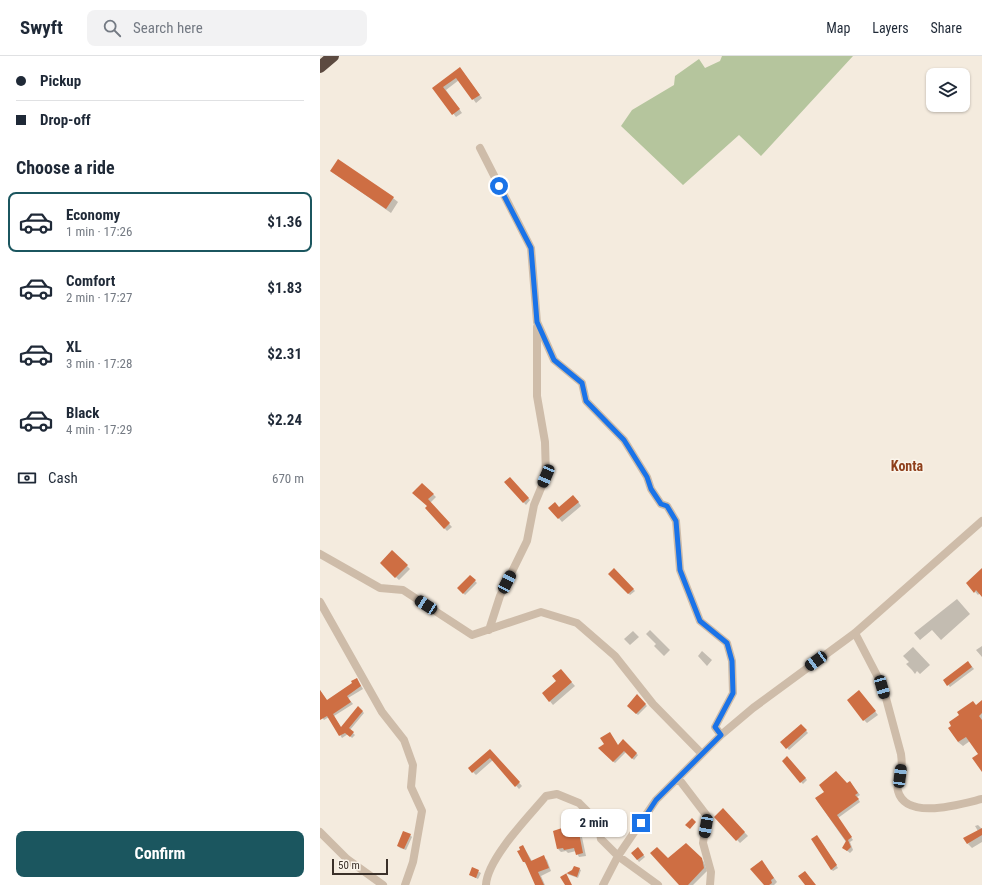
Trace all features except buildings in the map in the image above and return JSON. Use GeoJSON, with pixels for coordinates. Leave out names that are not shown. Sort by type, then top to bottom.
{"type":"FeatureCollection","features":[{"type":"Feature","properties":{"kind":"highway"},"geometry":{"type":"LineString","coordinates":[[320,67],[333,56]]}},
{"type":"Feature","properties":{"kind":"street"},"geometry":{"type":"LineString","coordinates":[[480,148],[531,248],[537,322],[537,396],[545,442],[546,476],[534,505],[527,541],[500,596],[489,630]]}},
{"type":"Feature","properties":{"kind":"street"},"geometry":{"type":"LineString","coordinates":[[537,322],[554,360],[582,383],[586,401],[624,440],[647,477],[651,489],[661,504],[667,506],[676,521],[680,570],[700,621],[727,643],[732,661],[733,693],[715,727],[721,735]]}},
{"type":"Feature","properties":{"kind":"street"},"geometry":{"type":"LineString","coordinates":[[603,885],[618,856],[656,800],[721,735],[752,708],[855,633],[982,521]]}},
{"type":"Feature","properties":{"kind":"street"},"geometry":{"type":"LineString","coordinates":[[320,554],[380,588],[403,590],[472,635],[541,612],[577,623],[615,656],[653,704],[702,754]]}},
{"type":"Feature","properties":{"kind":"street"},"geometry":{"type":"LineString","coordinates":[[320,602],[382,712],[404,740],[413,765],[411,787],[422,811],[413,862],[405,885]]}},
{"type":"Feature","properties":{"kind":"street"},"geometry":{"type":"LineString","coordinates":[[855,633],[882,687],[901,754],[902,763],[897,788],[900,798],[910,806],[942,808],[982,799]]}},
{"type":"Feature","properties":{"kind":"street"},"geometry":{"type":"LineString","coordinates":[[678,778],[707,816],[703,843],[710,872],[710,885]]}},
{"type":"Feature","properties":{"kind":"street"},"geometry":{"type":"LineString","coordinates":[[486,885],[486,878],[498,855],[546,796],[557,794],[579,803],[598,822],[601,839],[618,856],[658,885]]}},
{"type":"Feature","properties":{"kind":"street"},"geometry":{"type":"LineString","coordinates":[[320,832],[347,859],[383,885]]}},
{"type":"Feature","properties":{"kind":"green space"},"geometry":{"type":"Polygon","coordinates":[[[722,56],[853,56],[761,156],[739,135],[683,185],[621,126],[632,110],[674,85],[675,76],[699,59],[705,68],[720,61],[722,56]]]}},
{"type":"Feature","properties":{"kind":"district","name":"Konta"},"geometry":{"type":"Point","coordinates":[907,466]}},
{"type":"Feature","properties":{"kind":"route"},"geometry":{"type":"LineString","coordinates":[[499,186],[531,248],[537,322],[554,360],[582,383],[586,401],[624,440],[647,477],[651,489],[661,504],[667,506],[676,521],[680,570],[700,621],[727,643],[732,661],[733,693],[715,727],[721,735],[656,800],[641,823]]}}]}
